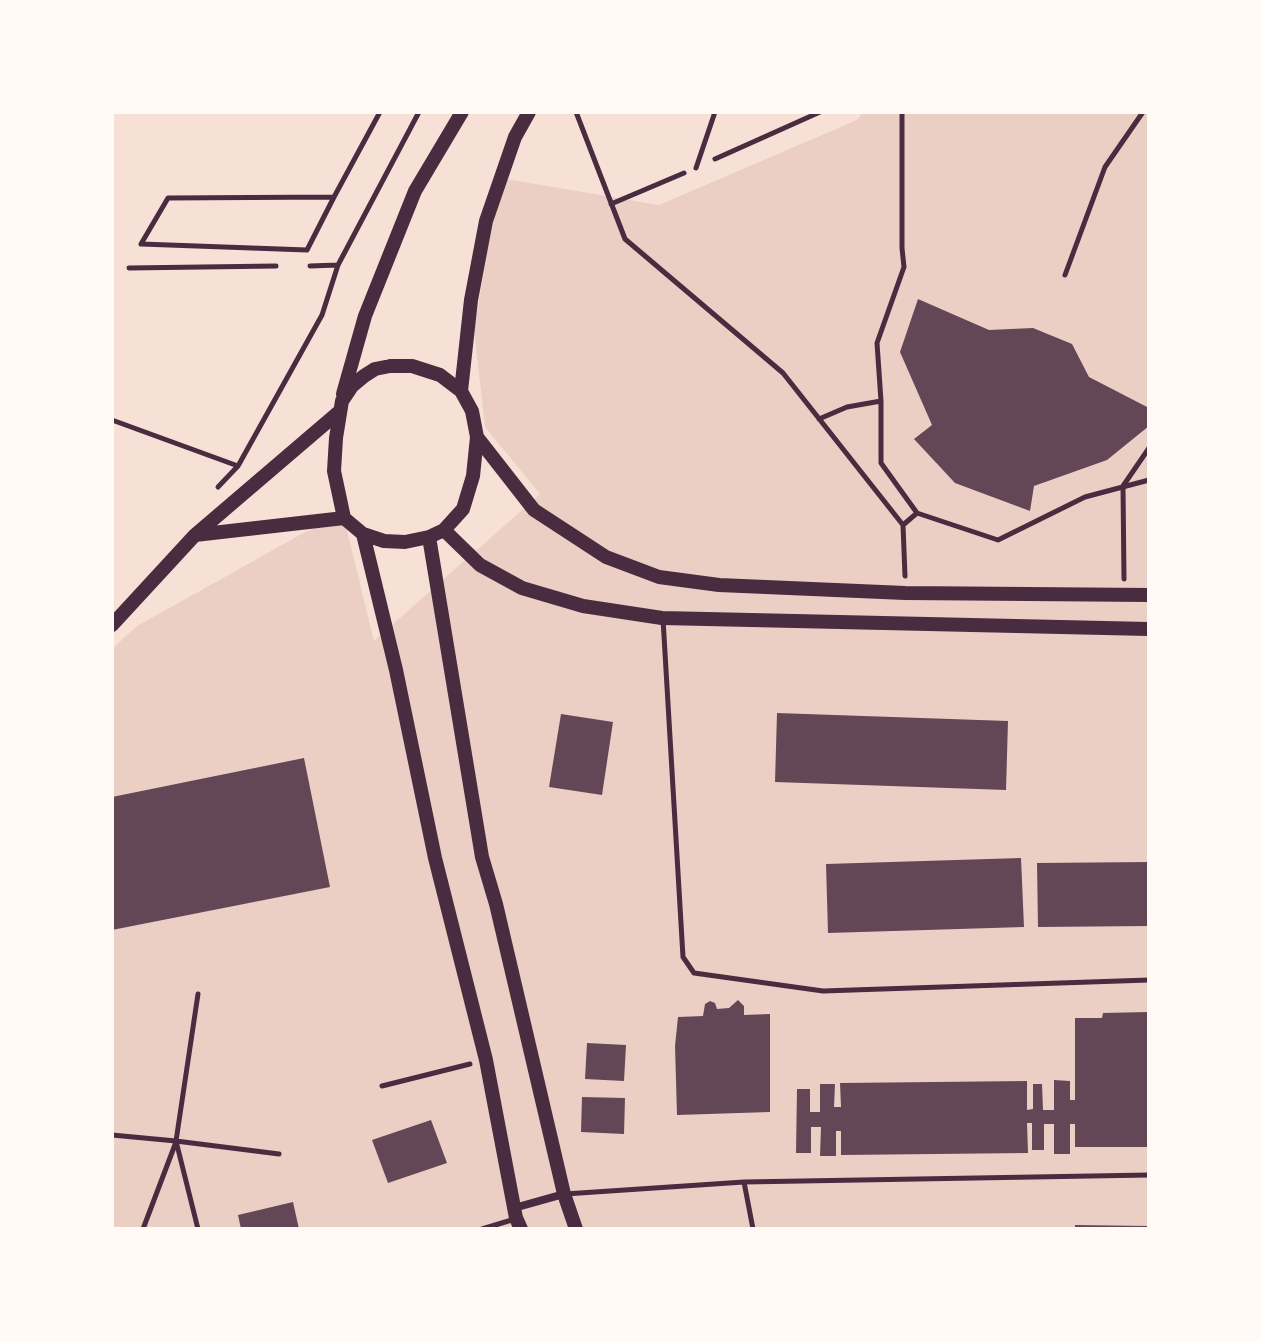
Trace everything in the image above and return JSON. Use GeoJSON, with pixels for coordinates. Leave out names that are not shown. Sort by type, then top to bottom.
{"type":"FeatureCollection","features":[{"type":"Feature","properties":{"kind":"street"},"geometry":{"type":"LineString","coordinates":[[112,625],[195,535],[341,406],[352,386],[375,369],[412,366],[440,375],[461,391],[472,411],[477,437],[473,476],[463,509],[444,530],[429,537],[405,542],[384,541],[363,534],[344,518],[334,471],[341,406],[365,316],[415,191],[462,112]]}},
{"type":"Feature","properties":{"kind":"street"},"geometry":{"type":"LineString","coordinates":[[461,391],[471,300],[486,221],[515,137],[529,112]]}},
{"type":"Feature","properties":{"kind":"street"},"geometry":{"type":"LineString","coordinates":[[477,437],[534,510],[606,557],[659,577],[719,585],[905,593],[1149,595]]}},
{"type":"Feature","properties":{"kind":"street"},"geometry":{"type":"LineString","coordinates":[[195,535],[344,518]]}},
{"type":"Feature","properties":{"kind":"street"},"geometry":{"type":"LineString","coordinates":[[444,530],[480,565],[522,588],[583,606],[662,618],[1149,629]]}},
{"type":"Feature","properties":{"kind":"street"},"geometry":{"type":"LineString","coordinates":[[363,534],[396,670],[435,858],[486,1060],[517,1218],[564,1194]]}},
{"type":"Feature","properties":{"kind":"street"},"geometry":{"type":"LineString","coordinates":[[429,537],[482,857],[496,904],[564,1194],[576,1229]]}},
{"type":"Feature","properties":{"kind":"lane"},"geometry":{"type":"LineString","coordinates":[[334,197],[168,198],[141,244],[307,250],[380,112]]}},
{"type":"Feature","properties":{"kind":"lane"},"geometry":{"type":"LineString","coordinates":[[696,168],[715,112]]}},
{"type":"Feature","properties":{"kind":"lane"},"geometry":{"type":"LineString","coordinates":[[1065,275],[1105,167],[1143,112]]}},
{"type":"Feature","properties":{"kind":"lane"},"geometry":{"type":"LineString","coordinates":[[662,618],[683,957],[694,973],[823,991],[1149,980]]}},
{"type":"Feature","properties":{"kind":"lane"},"geometry":{"type":"LineString","coordinates":[[564,1194],[744,1182],[1149,1175]]}},
{"type":"Feature","properties":{"kind":"lane"},"geometry":{"type":"LineString","coordinates":[[744,1182],[753,1229]]}},
{"type":"Feature","properties":{"kind":"lane"},"geometry":{"type":"LineString","coordinates":[[482,1229],[517,1218]]}},
{"type":"Feature","properties":{"kind":"path"},"geometry":{"type":"LineString","coordinates":[[217,488],[238,466],[322,315],[338,265],[419,112]]}},
{"type":"Feature","properties":{"kind":"path"},"geometry":{"type":"LineString","coordinates":[[576,112],[625,239],[783,373],[903,525],[905,593]]}},
{"type":"Feature","properties":{"kind":"path"},"geometry":{"type":"LineString","coordinates":[[902,112],[904,267],[877,343],[881,463],[917,513],[998,540],[1085,497],[1149,480]]}},
{"type":"Feature","properties":{"kind":"path"},"geometry":{"type":"LineString","coordinates":[[308,266],[338,265]]}},
{"type":"Feature","properties":{"kind":"path"},"geometry":{"type":"LineString","coordinates":[[129,268],[279,266]]}},
{"type":"Feature","properties":{"kind":"path"},"geometry":{"type":"LineString","coordinates":[[819,419],[847,407],[881,401]]}},
{"type":"Feature","properties":{"kind":"path"},"geometry":{"type":"LineString","coordinates":[[112,420],[238,466]]}},
{"type":"Feature","properties":{"kind":"path"},"geometry":{"type":"LineString","coordinates":[[1124,596],[1123,486],[1149,448]]}},
{"type":"Feature","properties":{"kind":"path"},"geometry":{"type":"LineString","coordinates":[[903,525],[917,513]]}},
{"type":"Feature","properties":{"kind":"path"},"geometry":{"type":"LineString","coordinates":[[143,1229],[176,1141],[198,994]]}},
{"type":"Feature","properties":{"kind":"path"},"geometry":{"type":"LineString","coordinates":[[382,1086],[486,1060]]}},
{"type":"Feature","properties":{"kind":"path"},"geometry":{"type":"LineString","coordinates":[[112,1135],[279,1154]]}},
{"type":"Feature","properties":{"kind":"path"},"geometry":{"type":"LineString","coordinates":[[176,1141],[198,1229]]}},
{"type":"Feature","properties":{"kind":"shaded area"},"geometry":{"type":"Polygon","coordinates":[[[863,112],[1149,112],[1149,1229],[112,1229],[112,649],[137,626],[307,531],[344,518],[374,641],[473,553],[473,549],[477,550],[540,494],[485,427],[474,330],[500,178],[659,205],[857,120],[863,112]]]}},
{"type":"Feature","properties":{"kind":"building"},"geometry":{"type":"Polygon","coordinates":[[[918,299],[989,330],[1033,328],[1072,344],[1089,377],[1149,408],[1149,426],[1107,460],[1034,486],[1030,511],[955,483],[914,439],[932,425],[900,352],[918,299]]]}},
{"type":"Feature","properties":{"kind":"building"},"geometry":{"type":"Polygon","coordinates":[[[777,713],[1008,721],[1006,790],[775,782],[777,713]]]}},
{"type":"Feature","properties":{"kind":"building"},"geometry":{"type":"Polygon","coordinates":[[[561,714],[613,722],[602,795],[549,787],[561,714]]]}},
{"type":"Feature","properties":{"kind":"building"},"geometry":{"type":"Polygon","coordinates":[[[304,758],[330,887],[112,930],[112,797],[304,758]]]}},
{"type":"Feature","properties":{"kind":"building"},"geometry":{"type":"Polygon","coordinates":[[[1021,858],[1024,927],[828,933],[826,864],[1021,858]]]}},
{"type":"Feature","properties":{"kind":"building"},"geometry":{"type":"Polygon","coordinates":[[[1149,862],[1149,926],[1038,927],[1037,863],[1149,862]]]}},
{"type":"Feature","properties":{"kind":"building"},"geometry":{"type":"Polygon","coordinates":[[[738,1000],[744,1006],[744,1015],[770,1014],[770,1112],[677,1115],[675,1046],[678,1017],[703,1016],[705,1004],[710,1001],[715,1003],[717,1009],[729,1008],[738,1000]]]}},
{"type":"Feature","properties":{"kind":"building"},"geometry":{"type":"Polygon","coordinates":[[[1149,1012],[1149,1147],[1075,1147],[1075,1124],[1070,1124],[1070,1154],[1054,1154],[1054,1124],[1044,1124],[1044,1150],[1032,1150],[1032,1123],[1027,1123],[1028,1153],[841,1155],[841,1131],[836,1131],[836,1156],[820,1156],[821,1127],[811,1127],[811,1153],[796,1153],[797,1089],[810,1089],[810,1112],[820,1112],[820,1084],[835,1084],[834,1107],[841,1107],[840,1083],[1027,1081],[1027,1110],[1033,1109],[1033,1084],[1042,1084],[1043,1110],[1054,1110],[1054,1080],[1070,1081],[1070,1100],[1075,1100],[1075,1018],[1102,1018],[1103,1013],[1149,1012]]]}},
{"type":"Feature","properties":{"kind":"building"},"geometry":{"type":"Polygon","coordinates":[[[587,1043],[626,1045],[624,1081],[585,1079],[587,1043]]]}},
{"type":"Feature","properties":{"kind":"building"},"geometry":{"type":"Polygon","coordinates":[[[582,1097],[625,1098],[624,1134],[581,1132],[582,1097]]]}},
{"type":"Feature","properties":{"kind":"building"},"geometry":{"type":"Polygon","coordinates":[[[431,1120],[447,1163],[388,1183],[372,1140],[431,1120]]]}},
{"type":"Feature","properties":{"kind":"building"},"geometry":{"type":"Polygon","coordinates":[[[293,1202],[299,1229],[241,1229],[238,1215],[293,1202]]]}},
{"type":"Feature","properties":{"kind":"building"},"geometry":{"type":"Polygon","coordinates":[[[1075,1225],[1149,1226],[1149,1229],[1075,1229],[1075,1225]]]}}]}
